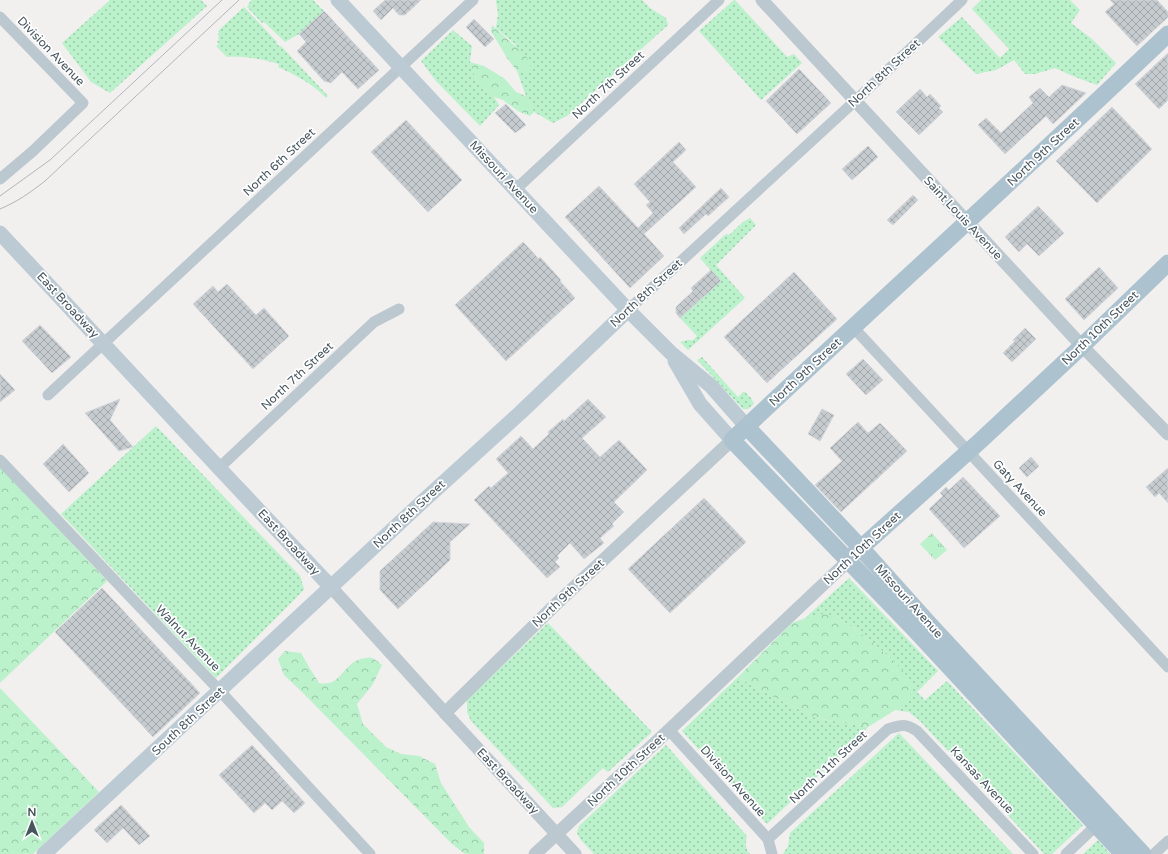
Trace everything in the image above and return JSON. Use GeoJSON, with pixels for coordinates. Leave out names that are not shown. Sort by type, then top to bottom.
{"type":"FeatureCollection","features":[{"type":"Feature","properties":{"kind":"main road","name":"Missouri Avenue"},"geometry":{"type":"LineString","coordinates":[[338,0],[628,310],[671,353],[711,386],[747,427],[861,548],[1102,821],[1123,854]]}},
{"type":"Feature","properties":{"kind":"main road","name":"North 9th Street"},"geometry":{"type":"LineString","coordinates":[[732,440],[1168,34]]}},
{"type":"Feature","properties":{"kind":"main road","name":"East Broadway"},"geometry":{"type":"LineString","coordinates":[[0,233],[331,586]]}},
{"type":"Feature","properties":{"kind":"main road","name":"North 10th Street"},"geometry":{"type":"LineString","coordinates":[[848,561],[1082,346],[1168,263]]}},
{"type":"Feature","properties":{"kind":"main road","name":"North 8th Street"},"geometry":{"type":"LineString","coordinates":[[331,586],[520,413],[628,310]]}},
{"type":"Feature","properties":{"kind":"main road","name":"Missouri Avenue"},"geometry":{"type":"LineString","coordinates":[[671,353],[700,404],[732,440],[1102,821],[1143,854]]}},
{"type":"Feature","properties":{"kind":"main road","name":"South 8th Street"},"geometry":{"type":"LineString","coordinates":[[44,854],[331,586]]}},
{"type":"Feature","properties":{"kind":"street","name":"North 6th Street"},"geometry":{"type":"LineString","coordinates":[[48,395],[473,0]]}},
{"type":"Feature","properties":{"kind":"street","name":"North 7th Street"},"geometry":{"type":"LineString","coordinates":[[515,190],[719,0]]}},
{"type":"Feature","properties":{"kind":"street","name":"Saint Louis Avenue"},"geometry":{"type":"LineString","coordinates":[[762,0],[1082,346],[1168,434]]}},
{"type":"Feature","properties":{"kind":"street","name":"North 8th Street"},"geometry":{"type":"LineString","coordinates":[[628,310],[855,101],[962,0]]}},
{"type":"Feature","properties":{"kind":"street","name":"Division Avenue"},"geometry":{"type":"LineString","coordinates":[[0,17],[83,103],[33,151],[0,179]]}},
{"type":"Feature","properties":{"kind":"street","name":"North 7th Street"},"geometry":{"type":"LineString","coordinates":[[219,468],[374,322],[399,309]]}},
{"type":"Feature","properties":{"kind":"street","name":"Gaty Avenue"},"geometry":{"type":"LineString","coordinates":[[853,327],[1168,667]]}},
{"type":"Feature","properties":{"kind":"street","name":"North 9th Street"},"geometry":{"type":"LineString","coordinates":[[445,714],[554,605],[732,440]]}},
{"type":"Feature","properties":{"kind":"street","name":"Walnut Avenue"},"geometry":{"type":"LineString","coordinates":[[0,460],[220,691],[370,854]]}},
{"type":"Feature","properties":{"kind":"street","name":"North 10th Street"},"geometry":{"type":"LineString","coordinates":[[535,854],[848,561]]}},
{"type":"Feature","properties":{"kind":"street","name":"East Broadway"},"geometry":{"type":"LineString","coordinates":[[331,586],[445,714],[575,854]]}},
{"type":"Feature","properties":{"kind":"street","name":"North 11th Street"},"geometry":{"type":"LineString","coordinates":[[768,839],[888,729],[902,724],[910,726]]}},
{"type":"Feature","properties":{"kind":"street","name":"Kansas Avenue"},"geometry":{"type":"LineString","coordinates":[[910,726],[917,731],[1033,854]]}},
{"type":"Feature","properties":{"kind":"street","name":"Division Avenue"},"geometry":{"type":"LineString","coordinates":[[669,730],[768,839],[772,854]]}},
{"type":"Feature","properties":{"kind":"street"},"geometry":{"type":"LineString","coordinates":[[1066,854],[1102,821]]}},
{"type":"Feature","properties":{"kind":"street"},"geometry":{"type":"LineString","coordinates":[[1154,854],[1168,841]]}},
{"type":"Feature","properties":{"kind":"green space"},"geometry":{"type":"Polygon","coordinates":[[[110,0],[201,0],[207,6],[110,93],[91,82],[62,43],[110,0]]]}},
{"type":"Feature","properties":{"kind":"green space"},"geometry":{"type":"Polygon","coordinates":[[[252,0],[313,0],[324,11],[299,34],[285,42],[264,22],[262,23],[247,7],[252,0]]]}},
{"type":"Feature","properties":{"kind":"green space"},"geometry":{"type":"Polygon","coordinates":[[[496,0],[642,0],[650,8],[666,18],[668,25],[567,116],[553,123],[534,112],[526,96],[517,71],[528,71],[515,44],[496,28],[498,14],[496,0]]]}},
{"type":"Feature","properties":{"kind":"green space"},"geometry":{"type":"Polygon","coordinates":[[[734,0],[787,57],[794,54],[802,63],[761,100],[699,31],[734,0]]]}},
{"type":"Feature","properties":{"kind":"green space"},"geometry":{"type":"Polygon","coordinates":[[[981,0],[1070,0],[1080,10],[1071,23],[1092,39],[1116,63],[1097,85],[1055,68],[1035,74],[1025,74],[1014,60],[996,70],[976,74],[938,37],[962,17],[1000,58],[1009,49],[972,9],[981,0]]]}},
{"type":"Feature","properties":{"kind":"green space"},"geometry":{"type":"Polygon","coordinates":[[[244,7],[277,42],[277,44],[281,46],[328,96],[326,98],[316,88],[304,80],[278,67],[279,64],[253,58],[227,57],[216,46],[219,44],[217,42],[219,40],[218,31],[244,7]]]}},
{"type":"Feature","properties":{"kind":"green space"},"geometry":{"type":"Polygon","coordinates":[[[492,25],[526,56],[531,67],[528,71],[517,71],[507,58],[491,31],[492,25]]]}},
{"type":"Feature","properties":{"kind":"green space"},"geometry":{"type":"Polygon","coordinates":[[[453,30],[472,46],[470,62],[477,82],[494,97],[499,105],[480,126],[436,81],[421,61],[453,30]]]}},
{"type":"Feature","properties":{"kind":"green space"},"geometry":{"type":"Polygon","coordinates":[[[470,62],[484,66],[505,79],[516,92],[526,96],[534,112],[530,116],[518,111],[503,100],[494,97],[477,82],[470,62]]]}},
{"type":"Feature","properties":{"kind":"green space"},"geometry":{"type":"Polygon","coordinates":[[[750,218],[756,225],[716,265],[745,298],[688,350],[680,342],[693,340],[697,336],[680,318],[720,281],[700,258],[726,234],[729,235],[743,222],[750,218]]]}},
{"type":"Feature","properties":{"kind":"green space"},"geometry":{"type":"Polygon","coordinates":[[[702,357],[738,397],[744,391],[751,398],[754,404],[748,409],[743,409],[697,360],[702,357]]]}},
{"type":"Feature","properties":{"kind":"green space"},"geometry":{"type":"Polygon","coordinates":[[[156,426],[300,576],[304,589],[216,678],[61,514],[156,426]]]}},
{"type":"Feature","properties":{"kind":"green space"},"geometry":{"type":"Polygon","coordinates":[[[0,467],[107,581],[0,683],[0,467]]]}},
{"type":"Feature","properties":{"kind":"green space"},"geometry":{"type":"Polygon","coordinates":[[[932,533],[947,550],[935,560],[920,544],[932,533]]]}},
{"type":"Feature","properties":{"kind":"green space"},"geometry":{"type":"Polygon","coordinates":[[[849,578],[938,671],[917,692],[925,700],[947,681],[1083,825],[1052,854],[1044,854],[920,721],[909,712],[895,710],[905,704],[893,660],[863,635],[835,615],[804,619],[849,578]]]}},
{"type":"Feature","properties":{"kind":"green space"},"geometry":{"type":"Polygon","coordinates":[[[817,614],[835,615],[863,635],[893,660],[909,678],[914,688],[905,704],[868,727],[816,718],[738,677],[792,623],[817,614]]]}},
{"type":"Feature","properties":{"kind":"green space"},"geometry":{"type":"Polygon","coordinates":[[[548,623],[652,732],[608,772],[603,768],[562,807],[553,808],[471,721],[467,712],[467,700],[548,623]]]}},
{"type":"Feature","properties":{"kind":"green space"},"geometry":{"type":"Polygon","coordinates":[[[285,651],[301,653],[319,683],[333,681],[338,678],[352,663],[358,660],[371,658],[382,665],[373,684],[357,704],[363,724],[386,747],[401,754],[419,756],[435,764],[441,783],[469,827],[484,843],[484,854],[465,854],[452,844],[284,675],[278,659],[285,651]]]}},
{"type":"Feature","properties":{"kind":"green space"},"geometry":{"type":"Polygon","coordinates":[[[738,677],[816,718],[868,727],[767,824],[682,731],[738,677]]]}},
{"type":"Feature","properties":{"kind":"green space"},"geometry":{"type":"Polygon","coordinates":[[[0,688],[99,792],[33,854],[0,854],[0,688]]]}},
{"type":"Feature","properties":{"kind":"green space"},"geometry":{"type":"Polygon","coordinates":[[[899,733],[1013,854],[783,854],[788,846],[790,833],[899,733]]]}},
{"type":"Feature","properties":{"kind":"green space"},"geometry":{"type":"Polygon","coordinates":[[[666,745],[747,836],[746,845],[750,854],[594,854],[580,839],[577,833],[579,826],[666,745]]]}},
{"type":"Feature","properties":{"kind":"green space"},"geometry":{"type":"Polygon","coordinates":[[[1098,840],[1110,854],[1083,854],[1098,840]]]}},
{"type":"Feature","properties":{"kind":"building"},"geometry":{"type":"Polygon","coordinates":[[[385,0],[421,0],[405,15],[399,15],[393,8],[381,20],[373,11],[385,0]]]}},
{"type":"Feature","properties":{"kind":"building"},"geometry":{"type":"Polygon","coordinates":[[[1110,0],[1157,0],[1168,12],[1168,17],[1137,46],[1105,12],[1114,4],[1110,0]]]}},
{"type":"Feature","properties":{"kind":"building"},"geometry":{"type":"Polygon","coordinates":[[[324,11],[379,70],[358,89],[342,72],[331,83],[324,81],[297,51],[306,42],[299,34],[324,11]]]}},
{"type":"Feature","properties":{"kind":"building"},"geometry":{"type":"Polygon","coordinates":[[[474,19],[494,39],[485,47],[466,27],[474,19]]]}},
{"type":"Feature","properties":{"kind":"building"},"geometry":{"type":"Polygon","coordinates":[[[1168,53],[1168,100],[1159,109],[1135,84],[1168,53]]]}},
{"type":"Feature","properties":{"kind":"building"},"geometry":{"type":"Polygon","coordinates":[[[799,69],[831,103],[797,134],[766,101],[799,69]]]}},
{"type":"Feature","properties":{"kind":"building"},"geometry":{"type":"Polygon","coordinates":[[[1062,85],[1086,93],[1053,124],[1046,116],[1005,154],[978,125],[986,118],[1001,133],[1033,103],[1029,97],[1040,88],[1049,97],[1062,85]]]}},
{"type":"Feature","properties":{"kind":"building"},"geometry":{"type":"Polygon","coordinates":[[[920,89],[927,97],[930,94],[941,106],[939,108],[943,112],[919,135],[896,112],[920,89]]]}},
{"type":"Feature","properties":{"kind":"building"},"geometry":{"type":"Polygon","coordinates":[[[506,104],[526,125],[515,133],[495,113],[506,104]]]}},
{"type":"Feature","properties":{"kind":"building"},"geometry":{"type":"Polygon","coordinates":[[[1112,107],[1152,149],[1097,203],[1056,161],[1112,107]]]}},
{"type":"Feature","properties":{"kind":"building"},"geometry":{"type":"Polygon","coordinates":[[[406,120],[462,180],[428,212],[371,152],[406,120]]]}},
{"type":"Feature","properties":{"kind":"building"},"geometry":{"type":"Polygon","coordinates":[[[679,142],[686,150],[673,162],[696,187],[644,234],[664,256],[630,288],[565,217],[599,186],[638,228],[653,213],[646,205],[650,202],[634,184],[679,142]]]}},
{"type":"Feature","properties":{"kind":"building"},"geometry":{"type":"Polygon","coordinates":[[[868,146],[878,157],[852,180],[842,169],[868,146]]]}},
{"type":"Feature","properties":{"kind":"building"},"geometry":{"type":"Polygon","coordinates":[[[721,188],[729,197],[708,216],[706,214],[684,234],[679,228],[721,188]]]}},
{"type":"Feature","properties":{"kind":"building"},"geometry":{"type":"Polygon","coordinates":[[[913,195],[918,200],[893,225],[887,220],[913,195]]]}},
{"type":"Feature","properties":{"kind":"building"},"geometry":{"type":"Polygon","coordinates":[[[1038,206],[1064,233],[1039,256],[1027,244],[1019,252],[1005,237],[1038,206]]]}},
{"type":"Feature","properties":{"kind":"building"},"geometry":{"type":"Polygon","coordinates":[[[523,242],[539,259],[540,257],[575,298],[506,361],[455,305],[523,242]]]}},
{"type":"Feature","properties":{"kind":"building"},"geometry":{"type":"Polygon","coordinates":[[[1099,267],[1118,288],[1084,320],[1065,299],[1099,267]]]}},
{"type":"Feature","properties":{"kind":"building"},"geometry":{"type":"Polygon","coordinates":[[[711,270],[721,281],[680,318],[676,313],[676,307],[693,291],[691,288],[711,270]]]}},
{"type":"Feature","properties":{"kind":"building"},"geometry":{"type":"Polygon","coordinates":[[[794,272],[837,319],[767,383],[724,337],[794,272]]]}},
{"type":"Feature","properties":{"kind":"building"},"geometry":{"type":"Polygon","coordinates":[[[227,284],[256,315],[264,308],[289,336],[253,369],[193,304],[213,286],[218,292],[227,284]]]}},
{"type":"Feature","properties":{"kind":"building"},"geometry":{"type":"Polygon","coordinates":[[[40,325],[71,357],[52,373],[22,341],[40,325]]]}},
{"type":"Feature","properties":{"kind":"building"},"geometry":{"type":"Polygon","coordinates":[[[1025,328],[1036,339],[1012,362],[1003,353],[1025,328]]]}},
{"type":"Feature","properties":{"kind":"building"},"geometry":{"type":"Polygon","coordinates":[[[863,359],[883,380],[866,395],[846,374],[863,359]]]}},
{"type":"Feature","properties":{"kind":"building"},"geometry":{"type":"Polygon","coordinates":[[[0,374],[15,390],[0,402],[0,374]]]}},
{"type":"Feature","properties":{"kind":"building"},"geometry":{"type":"Polygon","coordinates":[[[120,399],[110,420],[133,447],[119,451],[85,413],[120,399]]]}},
{"type":"Feature","properties":{"kind":"building"},"geometry":{"type":"Polygon","coordinates":[[[588,399],[606,417],[582,438],[600,457],[619,440],[647,470],[614,502],[624,512],[612,524],[614,526],[600,538],[604,543],[584,559],[570,543],[557,556],[559,558],[555,562],[560,567],[547,578],[474,500],[489,486],[491,488],[508,473],[496,459],[521,436],[533,449],[549,434],[548,432],[563,419],[564,421],[588,399]]]}},
{"type":"Feature","properties":{"kind":"building"},"geometry":{"type":"Polygon","coordinates":[[[822,409],[834,415],[820,441],[808,434],[822,409]]]}},
{"type":"Feature","properties":{"kind":"building"},"geometry":{"type":"Polygon","coordinates":[[[858,422],[868,433],[880,423],[907,451],[841,512],[815,485],[842,461],[830,448],[858,422]]]}},
{"type":"Feature","properties":{"kind":"building"},"geometry":{"type":"Polygon","coordinates":[[[63,444],[89,473],[69,492],[43,464],[63,444]]]}},
{"type":"Feature","properties":{"kind":"building"},"geometry":{"type":"Polygon","coordinates":[[[1031,457],[1039,466],[1027,477],[1019,468],[1031,457]]]}},
{"type":"Feature","properties":{"kind":"building"},"geometry":{"type":"Polygon","coordinates":[[[1168,468],[1168,503],[1159,493],[1155,497],[1146,487],[1168,468]]]}},
{"type":"Feature","properties":{"kind":"building"},"geometry":{"type":"Polygon","coordinates":[[[963,477],[1000,516],[964,548],[929,509],[943,496],[940,493],[946,487],[949,490],[963,477]]]}},
{"type":"Feature","properties":{"kind":"building"},"geometry":{"type":"Polygon","coordinates":[[[704,498],[746,542],[670,613],[628,569],[704,498]]]}},
{"type":"Feature","properties":{"kind":"building"},"geometry":{"type":"Polygon","coordinates":[[[433,522],[470,524],[450,542],[450,560],[398,609],[380,590],[380,571],[433,522]]]}},
{"type":"Feature","properties":{"kind":"building"},"geometry":{"type":"Polygon","coordinates":[[[102,588],[200,693],[153,737],[55,632],[102,588]]]}},
{"type":"Feature","properties":{"kind":"building"},"geometry":{"type":"Polygon","coordinates":[[[252,745],[305,803],[294,813],[282,801],[272,810],[265,803],[254,813],[219,775],[252,745]]]}},
{"type":"Feature","properties":{"kind":"building"},"geometry":{"type":"Polygon","coordinates":[[[121,805],[150,836],[139,845],[123,828],[107,843],[94,830],[121,805]]]}},
{"type":"Feature","properties":{"kind":"tram line"},"geometry":{"type":"LineString","coordinates":[[0,196],[50,160],[222,0]]}},
{"type":"Feature","properties":{"kind":"tram line"},"geometry":{"type":"LineString","coordinates":[[0,209],[24,196],[45,181],[239,0]]}}]}
